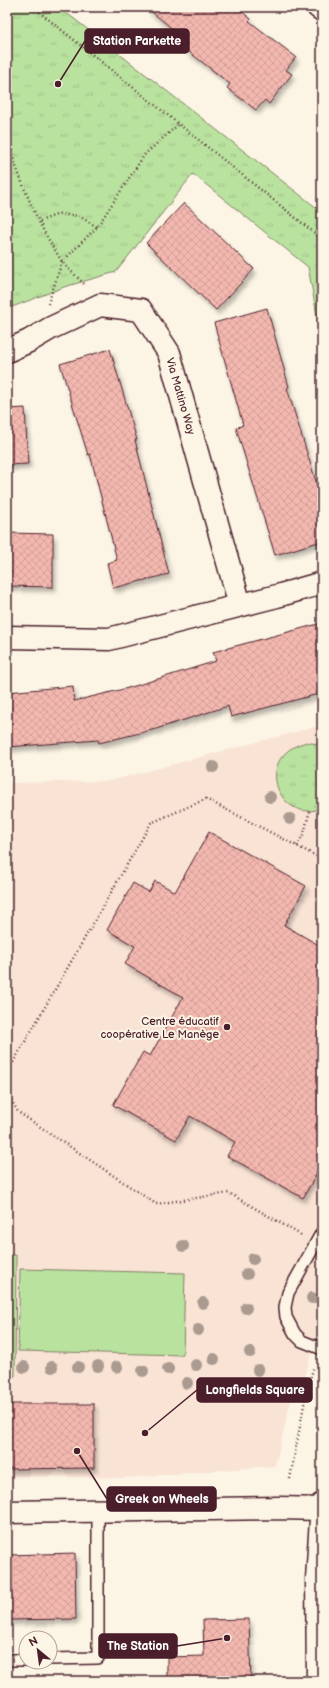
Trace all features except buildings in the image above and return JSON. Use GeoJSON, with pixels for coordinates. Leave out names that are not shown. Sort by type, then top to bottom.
{"type":"FeatureCollection","features":[{"type":"Feature","properties":{"kind":"street"},"geometry":{"type":"LineString","coordinates":[[318,7],[322,10]]}},
{"type":"Feature","properties":{"kind":"street"},"geometry":{"type":"LineString","coordinates":[[7,351],[100,305]]}},
{"type":"Feature","properties":{"kind":"street","name":"Via Mattino Way"},"geometry":{"type":"LineString","coordinates":[[100,305],[141,310],[169,353],[240,605]]}},
{"type":"Feature","properties":{"kind":"street"},"geometry":{"type":"LineString","coordinates":[[7,637],[109,639],[322,583]]}},
{"type":"Feature","properties":{"kind":"street"},"geometry":{"type":"LineString","coordinates":[[7,1512],[322,1506],[317,1579],[318,1681]]}},
{"type":"Feature","properties":{"kind":"lane"},"geometry":{"type":"LineString","coordinates":[[320,1348],[302,1341],[295,1334],[286,1318],[285,1307],[288,1293],[322,1232]]}},
{"type":"Feature","properties":{"kind":"lane"},"geometry":{"type":"LineString","coordinates":[[58,1659],[98,1658],[98,1510]]}},
{"type":"Feature","properties":{"kind":"lane"},"geometry":{"type":"LineString","coordinates":[[7,1660],[18,1660]]}},
{"type":"Feature","properties":{"kind":"path"},"geometry":{"type":"LineString","coordinates":[[33,7],[322,239]]}},
{"type":"Feature","properties":{"kind":"path"},"geometry":{"type":"LineString","coordinates":[[51,328],[48,302],[62,262],[96,227],[145,154],[179,124]]}},
{"type":"Feature","properties":{"kind":"path"},"geometry":{"type":"LineString","coordinates":[[7,140],[21,183],[62,262],[87,287],[100,305]]}},
{"type":"Feature","properties":{"kind":"path"},"geometry":{"type":"LineString","coordinates":[[40,221],[58,214],[79,216],[96,227]]}},
{"type":"Feature","properties":{"kind":"path"},"geometry":{"type":"LineString","coordinates":[[7,1073],[151,823],[206,799],[322,859]]}},
{"type":"Feature","properties":{"kind":"path"},"geometry":{"type":"LineString","coordinates":[[297,846],[304,832],[310,810]]}},
{"type":"Feature","properties":{"kind":"path"},"geometry":{"type":"LineString","coordinates":[[7,1093],[18,1112],[156,1204],[229,1193],[316,1243]]}},
{"type":"Feature","properties":{"kind":"path"},"geometry":{"type":"LineString","coordinates":[[290,1478],[308,1389],[320,1348]]}},
{"type":"Feature","properties":{"kind":"shaded area"},"geometry":{"type":"Polygon","coordinates":[[[322,725],[322,1320],[297,1400],[291,1400],[275,1466],[124,1478],[7,1476],[7,783],[110,781],[322,725]]]}},
{"type":"Feature","properties":{"kind":"green space"},"geometry":{"type":"Polygon","coordinates":[[[7,7],[59,7],[322,212],[322,343],[308,267],[193,174],[116,272],[64,287],[7,309],[7,7]]]}},
{"type":"Feature","properties":{"kind":"green space"},"geometry":{"type":"Polygon","coordinates":[[[307,742],[322,745],[322,808],[307,811],[294,807],[284,799],[277,787],[276,774],[279,761],[290,750],[307,742]]]}},
{"type":"Feature","properties":{"kind":"green space"},"geometry":{"type":"Polygon","coordinates":[[[7,1255],[16,1255],[15,1376],[7,1376],[7,1255]]]}},
{"type":"Feature","properties":{"kind":"green space"},"geometry":{"type":"Polygon","coordinates":[[[20,1269],[185,1273],[183,1355],[18,1351],[20,1269]]]}},
{"type":"Feature","properties":{"kind":"place","name":"Station Parkette"},"geometry":{"type":"Point","coordinates":[58,84]}},
{"type":"Feature","properties":{"kind":"place","name":"Centre éducatif coopérative Le Manège"},"geometry":{"type":"Point","coordinates":[227,1027]}},
{"type":"Feature","properties":{"kind":"place","name":"Longfields Square"},"geometry":{"type":"Point","coordinates":[145,1433]}},
{"type":"Feature","properties":{"kind":"place","name":"Greek on Wheels"},"geometry":{"type":"Point","coordinates":[77,1451]}},
{"type":"Feature","properties":{"kind":"place","name":"The Station"},"geometry":{"type":"Point","coordinates":[227,1638]}}]}
